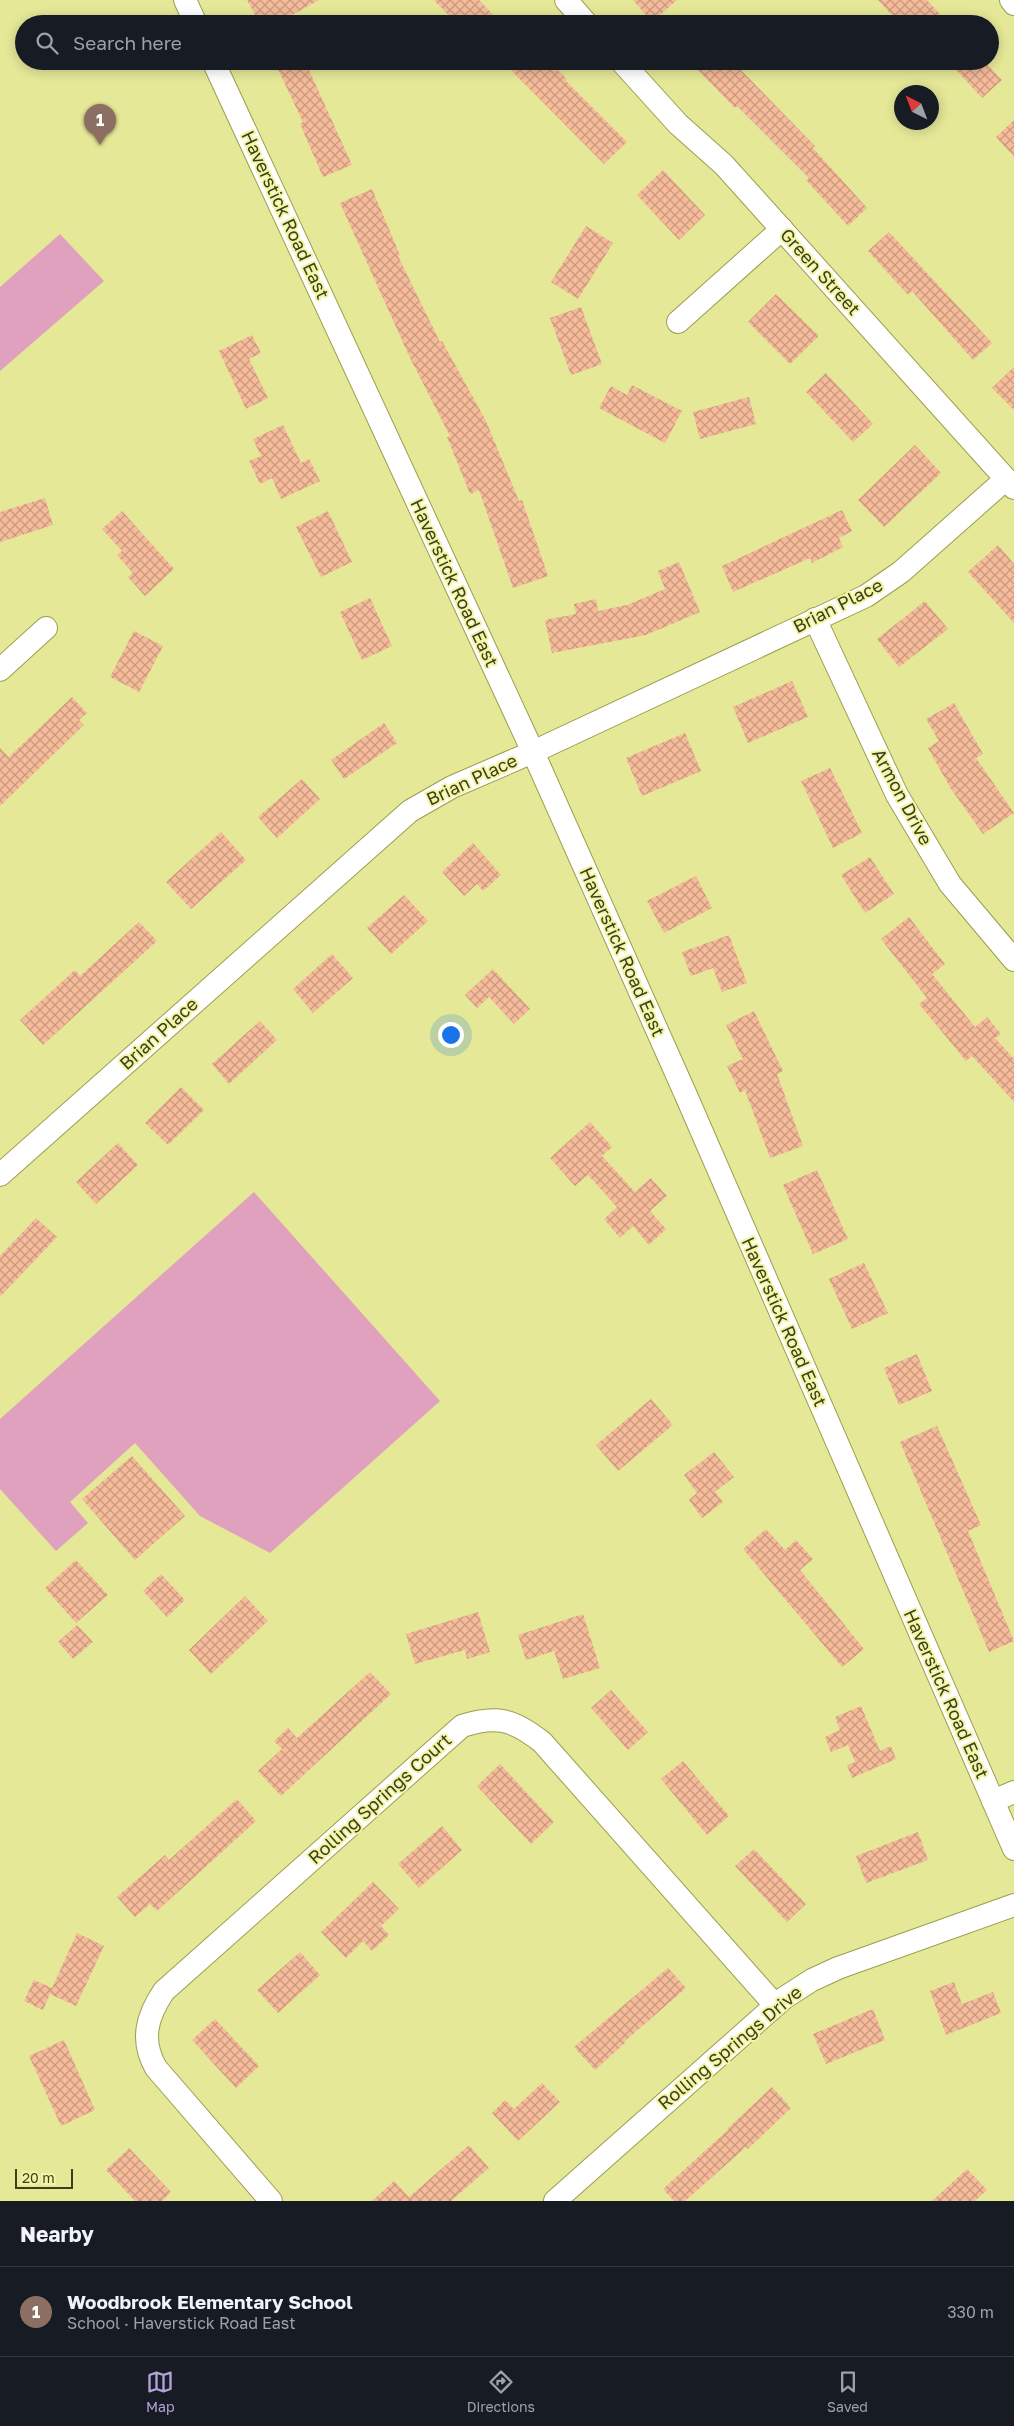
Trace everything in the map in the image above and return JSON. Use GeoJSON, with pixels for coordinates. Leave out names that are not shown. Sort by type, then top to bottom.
{"type":"FeatureCollection","features":[{"type":"Feature","properties":{"kind":"street"},"geometry":{"type":"LineString","coordinates":[[185,0],[192,15]]}},
{"type":"Feature","properties":{"kind":"street"},"geometry":{"type":"LineString","coordinates":[[566,0],[579,15]]}},
{"type":"Feature","properties":{"kind":"street"},"geometry":{"type":"LineString","coordinates":[[1011,0],[1014,4]]}},
{"type":"Feature","properties":{"kind":"street","name":"Haverstick Road East"},"geometry":{"type":"LineString","coordinates":[[217,70],[532,752],[685,1093],[1014,1849]]}},
{"type":"Feature","properties":{"kind":"street","name":"Green Street"},"geometry":{"type":"LineString","coordinates":[[630,70],[678,124],[724,165],[1010,483]]}},
{"type":"Feature","properties":{"kind":"street"},"geometry":{"type":"LineString","coordinates":[[678,322],[782,229]]}},
{"type":"Feature","properties":{"kind":"street","name":"Brian Place"},"geometry":{"type":"LineString","coordinates":[[0,1175],[410,811],[452,787],[532,752],[866,596],[901,572],[1010,483]]}},
{"type":"Feature","properties":{"kind":"street","name":"Armon Drive"},"geometry":{"type":"LineString","coordinates":[[815,619],[898,796],[950,884],[1014,960]]}},
{"type":"Feature","properties":{"kind":"street"},"geometry":{"type":"LineString","coordinates":[[0,670],[46,628]]}},
{"type":"Feature","properties":{"kind":"street","name":"Rolling Springs Court"},"geometry":{"type":"LineString","coordinates":[[271,2201],[156,2068],[146,2048],[149,2021],[154,2006],[164,1991],[462,1726],[480,1720],[507,1720],[524,1728],[542,1742],[775,2006]]}},
{"type":"Feature","properties":{"kind":"street"},"geometry":{"type":"LineString","coordinates":[[993,1801],[1014,1792]]}},
{"type":"Feature","properties":{"kind":"street","name":"Rolling Springs Drive"},"geometry":{"type":"LineString","coordinates":[[555,2201],[775,2006],[812,1980],[838,1968],[1014,1905]]}},
{"type":"Feature","properties":{"kind":"shaded area"},"geometry":{"type":"Polygon","coordinates":[[[60,234],[104,281],[0,371],[0,287],[60,234]]]}},
{"type":"Feature","properties":{"kind":"shaded area"},"geometry":{"type":"Polygon","coordinates":[[[254,1192],[440,1401],[270,1553],[200,1516],[135,1443],[70,1502],[88,1523],[56,1551],[0,1489],[0,1419],[254,1192]]]}},
{"type":"Feature","properties":{"kind":"building"},"geometry":{"type":"Polygon","coordinates":[[[247,0],[319,0],[292,15],[255,15],[247,0]]]}},
{"type":"Feature","properties":{"kind":"building"},"geometry":{"type":"Polygon","coordinates":[[[434,0],[479,0],[493,15],[448,15],[434,0]]]}},
{"type":"Feature","properties":{"kind":"building"},"geometry":{"type":"Polygon","coordinates":[[[633,0],[677,0],[660,15],[646,15],[633,0]]]}},
{"type":"Feature","properties":{"kind":"building"},"geometry":{"type":"Polygon","coordinates":[[[878,0],[927,0],[941,15],[892,15],[878,0]]]}},
{"type":"Feature","properties":{"kind":"building"},"geometry":{"type":"Polygon","coordinates":[[[278,70],[309,70],[352,165],[323,177],[300,124],[303,122],[278,70]]]}},
{"type":"Feature","properties":{"kind":"building"},"geometry":{"type":"Polygon","coordinates":[[[511,70],[558,70],[567,79],[565,80],[627,142],[604,164],[511,70]]]}},
{"type":"Feature","properties":{"kind":"building"},"geometry":{"type":"Polygon","coordinates":[[[698,70],[741,70],[815,146],[813,148],[867,208],[848,226],[806,180],[809,178],[737,106],[735,108],[698,70]]]}},
{"type":"Feature","properties":{"kind":"building"},"geometry":{"type":"Polygon","coordinates":[[[956,70],[993,70],[1002,80],[982,98],[956,70]]]}},
{"type":"Feature","properties":{"kind":"building"},"geometry":{"type":"Polygon","coordinates":[[[1014,120],[1014,157],[996,137],[1014,120]]]}},
{"type":"Feature","properties":{"kind":"building"},"geometry":{"type":"Polygon","coordinates":[[[663,170],[705,215],[679,240],[637,195],[663,170]]]}},
{"type":"Feature","properties":{"kind":"building"},"geometry":{"type":"Polygon","coordinates":[[[372,189],[400,255],[398,256],[440,342],[442,341],[486,421],[519,501],[522,500],[548,576],[513,588],[479,490],[470,494],[447,437],[450,436],[410,358],[340,203],[372,189]]]}},
{"type":"Feature","properties":{"kind":"building"},"geometry":{"type":"Polygon","coordinates":[[[586,226],[613,243],[578,299],[551,282],[586,226]]]}},
{"type":"Feature","properties":{"kind":"building"},"geometry":{"type":"Polygon","coordinates":[[[889,232],[992,343],[973,360],[912,291],[908,295],[868,251],[889,232]]]}},
{"type":"Feature","properties":{"kind":"building"},"geometry":{"type":"Polygon","coordinates":[[[776,294],[819,336],[790,364],[748,322],[776,294]]]}},
{"type":"Feature","properties":{"kind":"building"},"geometry":{"type":"Polygon","coordinates":[[[581,307],[602,364],[571,375],[550,318],[581,307]]]}},
{"type":"Feature","properties":{"kind":"building"},"geometry":{"type":"Polygon","coordinates":[[[252,335],[261,353],[249,359],[268,398],[246,409],[219,351],[252,335]]]}},
{"type":"Feature","properties":{"kind":"building"},"geometry":{"type":"Polygon","coordinates":[[[1014,367],[1014,410],[992,388],[1014,367]]]}},
{"type":"Feature","properties":{"kind":"building"},"geometry":{"type":"Polygon","coordinates":[[[826,373],[873,424],[853,442],[806,392],[826,373]]]}},
{"type":"Feature","properties":{"kind":"building"},"geometry":{"type":"Polygon","coordinates":[[[632,385],[682,411],[665,443],[599,408],[611,386],[627,395],[632,385]]]}},
{"type":"Feature","properties":{"kind":"building"},"geometry":{"type":"Polygon","coordinates":[[[749,397],[756,424],[700,439],[693,412],[749,397]]]}},
{"type":"Feature","properties":{"kind":"building"},"geometry":{"type":"Polygon","coordinates":[[[283,425],[301,463],[309,459],[320,481],[281,499],[272,478],[260,484],[249,461],[261,456],[253,439],[283,425]]]}},
{"type":"Feature","properties":{"kind":"building"},"geometry":{"type":"Polygon","coordinates":[[[915,445],[941,473],[884,527],[858,500],[915,445]]]}},
{"type":"Feature","properties":{"kind":"building"},"geometry":{"type":"Polygon","coordinates":[[[45,498],[53,525],[0,542],[0,512],[45,498]]]}},
{"type":"Feature","properties":{"kind":"building"},"geometry":{"type":"Polygon","coordinates":[[[842,510],[852,531],[839,538],[843,547],[812,563],[810,558],[733,592],[722,566],[842,510]]]}},
{"type":"Feature","properties":{"kind":"building"},"geometry":{"type":"Polygon","coordinates":[[[122,511],[174,569],[145,596],[128,577],[133,573],[117,555],[122,551],[102,529],[122,511]]]}},
{"type":"Feature","properties":{"kind":"building"},"geometry":{"type":"Polygon","coordinates":[[[328,511],[352,562],[321,577],[296,527],[328,511]]]}},
{"type":"Feature","properties":{"kind":"building"},"geometry":{"type":"Polygon","coordinates":[[[998,545],[1014,564],[1014,623],[968,572],[998,545]]]}},
{"type":"Feature","properties":{"kind":"building"},"geometry":{"type":"Polygon","coordinates":[[[679,562],[700,612],[646,635],[552,653],[545,620],[576,614],[574,604],[596,599],[598,611],[627,605],[665,589],[658,571],[679,562]]]}},
{"type":"Feature","properties":{"kind":"building"},"geometry":{"type":"Polygon","coordinates":[[[370,598],[392,646],[362,660],[340,612],[370,598]]]}},
{"type":"Feature","properties":{"kind":"building"},"geometry":{"type":"Polygon","coordinates":[[[925,601],[948,629],[899,667],[877,639],[925,601]]]}},
{"type":"Feature","properties":{"kind":"building"},"geometry":{"type":"Polygon","coordinates":[[[134,631],[163,646],[139,692],[110,677],[134,631]]]}},
{"type":"Feature","properties":{"kind":"building"},"geometry":{"type":"Polygon","coordinates":[[[792,681],[808,717],[748,743],[733,707],[792,681]]]}},
{"type":"Feature","properties":{"kind":"building"},"geometry":{"type":"Polygon","coordinates":[[[72,697],[87,713],[79,720],[84,725],[0,806],[0,748],[9,757],[72,697]]]}},
{"type":"Feature","properties":{"kind":"building"},"geometry":{"type":"Polygon","coordinates":[[[954,703],[983,754],[976,758],[1014,813],[983,834],[951,789],[928,748],[939,741],[926,719],[954,703]]]}},
{"type":"Feature","properties":{"kind":"building"},"geometry":{"type":"Polygon","coordinates":[[[384,723],[397,743],[344,779],[331,760],[384,723]]]}},
{"type":"Feature","properties":{"kind":"building"},"geometry":{"type":"Polygon","coordinates":[[[685,733],[701,771],[642,796],[626,758],[685,733]]]}},
{"type":"Feature","properties":{"kind":"building"},"geometry":{"type":"Polygon","coordinates":[[[830,768],[862,833],[833,848],[801,781],[830,768]]]}},
{"type":"Feature","properties":{"kind":"building"},"geometry":{"type":"Polygon","coordinates":[[[302,779],[320,799],[277,838],[258,817],[302,779]]]}},
{"type":"Feature","properties":{"kind":"building"},"geometry":{"type":"Polygon","coordinates":[[[221,832],[246,860],[191,909],[166,882],[221,832]]]}},
{"type":"Feature","properties":{"kind":"building"},"geometry":{"type":"Polygon","coordinates":[[[473,843],[501,875],[483,891],[477,884],[464,896],[442,872],[473,843]]]}},
{"type":"Feature","properties":{"kind":"building"},"geometry":{"type":"Polygon","coordinates":[[[870,857],[894,894],[865,913],[841,875],[870,857]]]}},
{"type":"Feature","properties":{"kind":"building"},"geometry":{"type":"Polygon","coordinates":[[[696,876],[712,908],[664,933],[647,901],[696,876]]]}},
{"type":"Feature","properties":{"kind":"building"},"geometry":{"type":"Polygon","coordinates":[[[404,895],[428,921],[391,954],[367,928],[404,895]]]}},
{"type":"Feature","properties":{"kind":"building"},"geometry":{"type":"Polygon","coordinates":[[[909,917],[945,964],[932,974],[975,1027],[987,1017],[1001,1034],[995,1038],[1014,1059],[1014,1102],[972,1056],[966,1061],[919,1004],[927,998],[881,939],[909,917]]]}},
{"type":"Feature","properties":{"kind":"building"},"geometry":{"type":"Polygon","coordinates":[[[139,922],[157,941],[43,1045],[20,1020],[75,970],[80,976],[139,922]]]}},
{"type":"Feature","properties":{"kind":"building"},"geometry":{"type":"Polygon","coordinates":[[[729,935],[747,983],[722,992],[713,968],[691,976],[682,952],[729,935]]]}},
{"type":"Feature","properties":{"kind":"building"},"geometry":{"type":"Polygon","coordinates":[[[332,954],[353,978],[313,1013],[293,989],[332,954]]]}},
{"type":"Feature","properties":{"kind":"building"},"geometry":{"type":"Polygon","coordinates":[[[493,969],[530,1009],[514,1024],[489,997],[477,1008],[465,995],[493,969]]]}},
{"type":"Feature","properties":{"kind":"building"},"geometry":{"type":"Polygon","coordinates":[[[754,1011],[783,1071],[777,1074],[803,1146],[770,1158],[745,1090],[740,1093],[727,1066],[743,1059],[726,1025],[754,1011]]]}},
{"type":"Feature","properties":{"kind":"building"},"geometry":{"type":"Polygon","coordinates":[[[260,1021],[277,1040],[229,1084],[212,1064],[260,1021]]]}},
{"type":"Feature","properties":{"kind":"building"},"geometry":{"type":"Polygon","coordinates":[[[181,1087],[204,1110],[168,1145],[145,1123],[181,1087]]]}},
{"type":"Feature","properties":{"kind":"building"},"geometry":{"type":"Polygon","coordinates":[[[590,1122],[612,1147],[602,1156],[635,1192],[651,1178],[667,1196],[650,1211],[666,1229],[649,1245],[633,1226],[620,1238],[604,1219],[617,1207],[588,1175],[575,1186],[550,1158],[590,1122]]]}},
{"type":"Feature","properties":{"kind":"building"},"geometry":{"type":"Polygon","coordinates":[[[118,1143],[138,1165],[96,1204],[76,1182],[118,1143]]]}},
{"type":"Feature","properties":{"kind":"building"},"geometry":{"type":"Polygon","coordinates":[[[817,1170],[848,1239],[813,1254],[783,1185],[817,1170]]]}},
{"type":"Feature","properties":{"kind":"building"},"geometry":{"type":"Polygon","coordinates":[[[36,1218],[57,1237],[0,1297],[0,1256],[36,1218]]]}},
{"type":"Feature","properties":{"kind":"building"},"geometry":{"type":"Polygon","coordinates":[[[864,1263],[888,1313],[852,1329],[829,1279],[864,1263]]]}},
{"type":"Feature","properties":{"kind":"building"},"geometry":{"type":"Polygon","coordinates":[[[917,1354],[932,1391],[899,1405],[884,1368],[917,1354]]]}},
{"type":"Feature","properties":{"kind":"building"},"geometry":{"type":"Polygon","coordinates":[[[651,1399],[673,1425],[618,1471],[596,1445],[651,1399]]]}},
{"type":"Feature","properties":{"kind":"building"},"geometry":{"type":"Polygon","coordinates":[[[937,1426],[981,1525],[968,1531],[1014,1641],[989,1652],[900,1442],[937,1426]]]}},
{"type":"Feature","properties":{"kind":"building"},"geometry":{"type":"Polygon","coordinates":[[[714,1452],[734,1477],[715,1492],[723,1502],[702,1518],[689,1500],[697,1493],[684,1475],[714,1452]]]}},
{"type":"Feature","properties":{"kind":"building"},"geometry":{"type":"Polygon","coordinates":[[[132,1456],[185,1516],[135,1560],[82,1499],[132,1456]]]}},
{"type":"Feature","properties":{"kind":"building"},"geometry":{"type":"Polygon","coordinates":[[[766,1529],[785,1550],[796,1540],[813,1559],[800,1570],[864,1649],[842,1667],[743,1549],[766,1529]]]}},
{"type":"Feature","properties":{"kind":"building"},"geometry":{"type":"Polygon","coordinates":[[[76,1560],[108,1595],[76,1623],[45,1588],[76,1560]]]}},
{"type":"Feature","properties":{"kind":"building"},"geometry":{"type":"Polygon","coordinates":[[[161,1574],[185,1600],[167,1617],[143,1591],[161,1574]]]}},
{"type":"Feature","properties":{"kind":"building"},"geometry":{"type":"Polygon","coordinates":[[[245,1596],[268,1621],[211,1674],[189,1650],[245,1596]]]}},
{"type":"Feature","properties":{"kind":"building"},"geometry":{"type":"Polygon","coordinates":[[[478,1612],[490,1652],[467,1659],[465,1650],[415,1664],[406,1634],[478,1612]]]}},
{"type":"Feature","properties":{"kind":"building"},"geometry":{"type":"Polygon","coordinates":[[[583,1614],[600,1668],[563,1679],[554,1651],[526,1660],[518,1635],[583,1614]]]}},
{"type":"Feature","properties":{"kind":"building"},"geometry":{"type":"Polygon","coordinates":[[[77,1625],[93,1642],[73,1659],[58,1642],[77,1625]]]}},
{"type":"Feature","properties":{"kind":"building"},"geometry":{"type":"Polygon","coordinates":[[[370,1672],[391,1694],[281,1796],[258,1771],[282,1749],[274,1741],[288,1728],[297,1738],[370,1672]]]}},
{"type":"Feature","properties":{"kind":"building"},"geometry":{"type":"Polygon","coordinates":[[[611,1690],[648,1732],[628,1750],[591,1708],[611,1690]]]}},
{"type":"Feature","properties":{"kind":"building"},"geometry":{"type":"Polygon","coordinates":[[[861,1706],[880,1751],[891,1746],[896,1759],[852,1778],[847,1765],[855,1762],[848,1745],[831,1752],[825,1737],[840,1730],[835,1717],[861,1706]]]}},
{"type":"Feature","properties":{"kind":"building"},"geometry":{"type":"Polygon","coordinates":[[[683,1761],[729,1816],[707,1835],[661,1779],[683,1761]]]}},
{"type":"Feature","properties":{"kind":"building"},"geometry":{"type":"Polygon","coordinates":[[[500,1764],[554,1822],[531,1844],[477,1786],[500,1764]]]}},
{"type":"Feature","properties":{"kind":"building"},"geometry":{"type":"Polygon","coordinates":[[[237,1799],[256,1821],[157,1911],[150,1904],[135,1917],[117,1897],[165,1855],[169,1860],[237,1799]]]}},
{"type":"Feature","properties":{"kind":"building"},"geometry":{"type":"Polygon","coordinates":[[[442,1826],[462,1850],[419,1888],[398,1864],[442,1826]]]}},
{"type":"Feature","properties":{"kind":"building"},"geometry":{"type":"Polygon","coordinates":[[[918,1832],[928,1860],[866,1883],[856,1856],[918,1832]]]}},
{"type":"Feature","properties":{"kind":"building"},"geometry":{"type":"Polygon","coordinates":[[[754,1849],[806,1904],[787,1922],[735,1866],[754,1849]]]}},
{"type":"Feature","properties":{"kind":"building"},"geometry":{"type":"Polygon","coordinates":[[[373,1882],[399,1909],[381,1926],[389,1935],[372,1951],[363,1941],[346,1958],[321,1932],[373,1882]]]}},
{"type":"Feature","properties":{"kind":"building"},"geometry":{"type":"Polygon","coordinates":[[[77,1933],[104,1946],[76,2006],[50,1994],[43,2010],[24,2001],[34,1980],[52,1988],[77,1933]]]}},
{"type":"Feature","properties":{"kind":"building"},"geometry":{"type":"Polygon","coordinates":[[[300,1952],[320,1975],[278,2013],[257,1990],[300,1952]]]}},
{"type":"Feature","properties":{"kind":"building"},"geometry":{"type":"Polygon","coordinates":[[[668,1968],[686,1988],[595,2070],[574,2047],[668,1968]]]}},
{"type":"Feature","properties":{"kind":"building"},"geometry":{"type":"Polygon","coordinates":[[[954,1982],[962,2004],[993,1992],[1001,2013],[946,2035],[930,1991],[954,1982]]]}},
{"type":"Feature","properties":{"kind":"building"},"geometry":{"type":"Polygon","coordinates":[[[873,2009],[885,2040],[826,2064],[813,2034],[873,2009]]]}},
{"type":"Feature","properties":{"kind":"building"},"geometry":{"type":"Polygon","coordinates":[[[215,2019],[259,2066],[236,2088],[192,2040],[215,2019]]]}},
{"type":"Feature","properties":{"kind":"building"},"geometry":{"type":"Polygon","coordinates":[[[64,2040],[95,2110],[61,2126],[29,2056],[64,2040]]]}},
{"type":"Feature","properties":{"kind":"building"},"geometry":{"type":"Polygon","coordinates":[[[542,2083],[560,2102],[518,2141],[492,2113],[505,2100],[514,2109],[542,2083]]]}},
{"type":"Feature","properties":{"kind":"building"},"geometry":{"type":"Polygon","coordinates":[[[772,2087],[791,2108],[748,2149],[746,2147],[685,2201],[674,2201],[663,2189],[772,2087]]]}},
{"type":"Feature","properties":{"kind":"building"},"geometry":{"type":"Polygon","coordinates":[[[469,2145],[489,2168],[451,2201],[372,2201],[394,2181],[409,2197],[469,2145]]]}},
{"type":"Feature","properties":{"kind":"building"},"geometry":{"type":"Polygon","coordinates":[[[129,2148],[171,2192],[162,2201],[135,2201],[106,2170],[129,2148]]]}},
{"type":"Feature","properties":{"kind":"building"},"geometry":{"type":"Polygon","coordinates":[[[967,2169],[987,2190],[975,2201],[932,2201],[967,2169]]]}},
{"type":"Feature","properties":{"kind":"place","name":"Woodbrook Elementary School"},"geometry":{"type":"Point","coordinates":[100,145]}}]}
